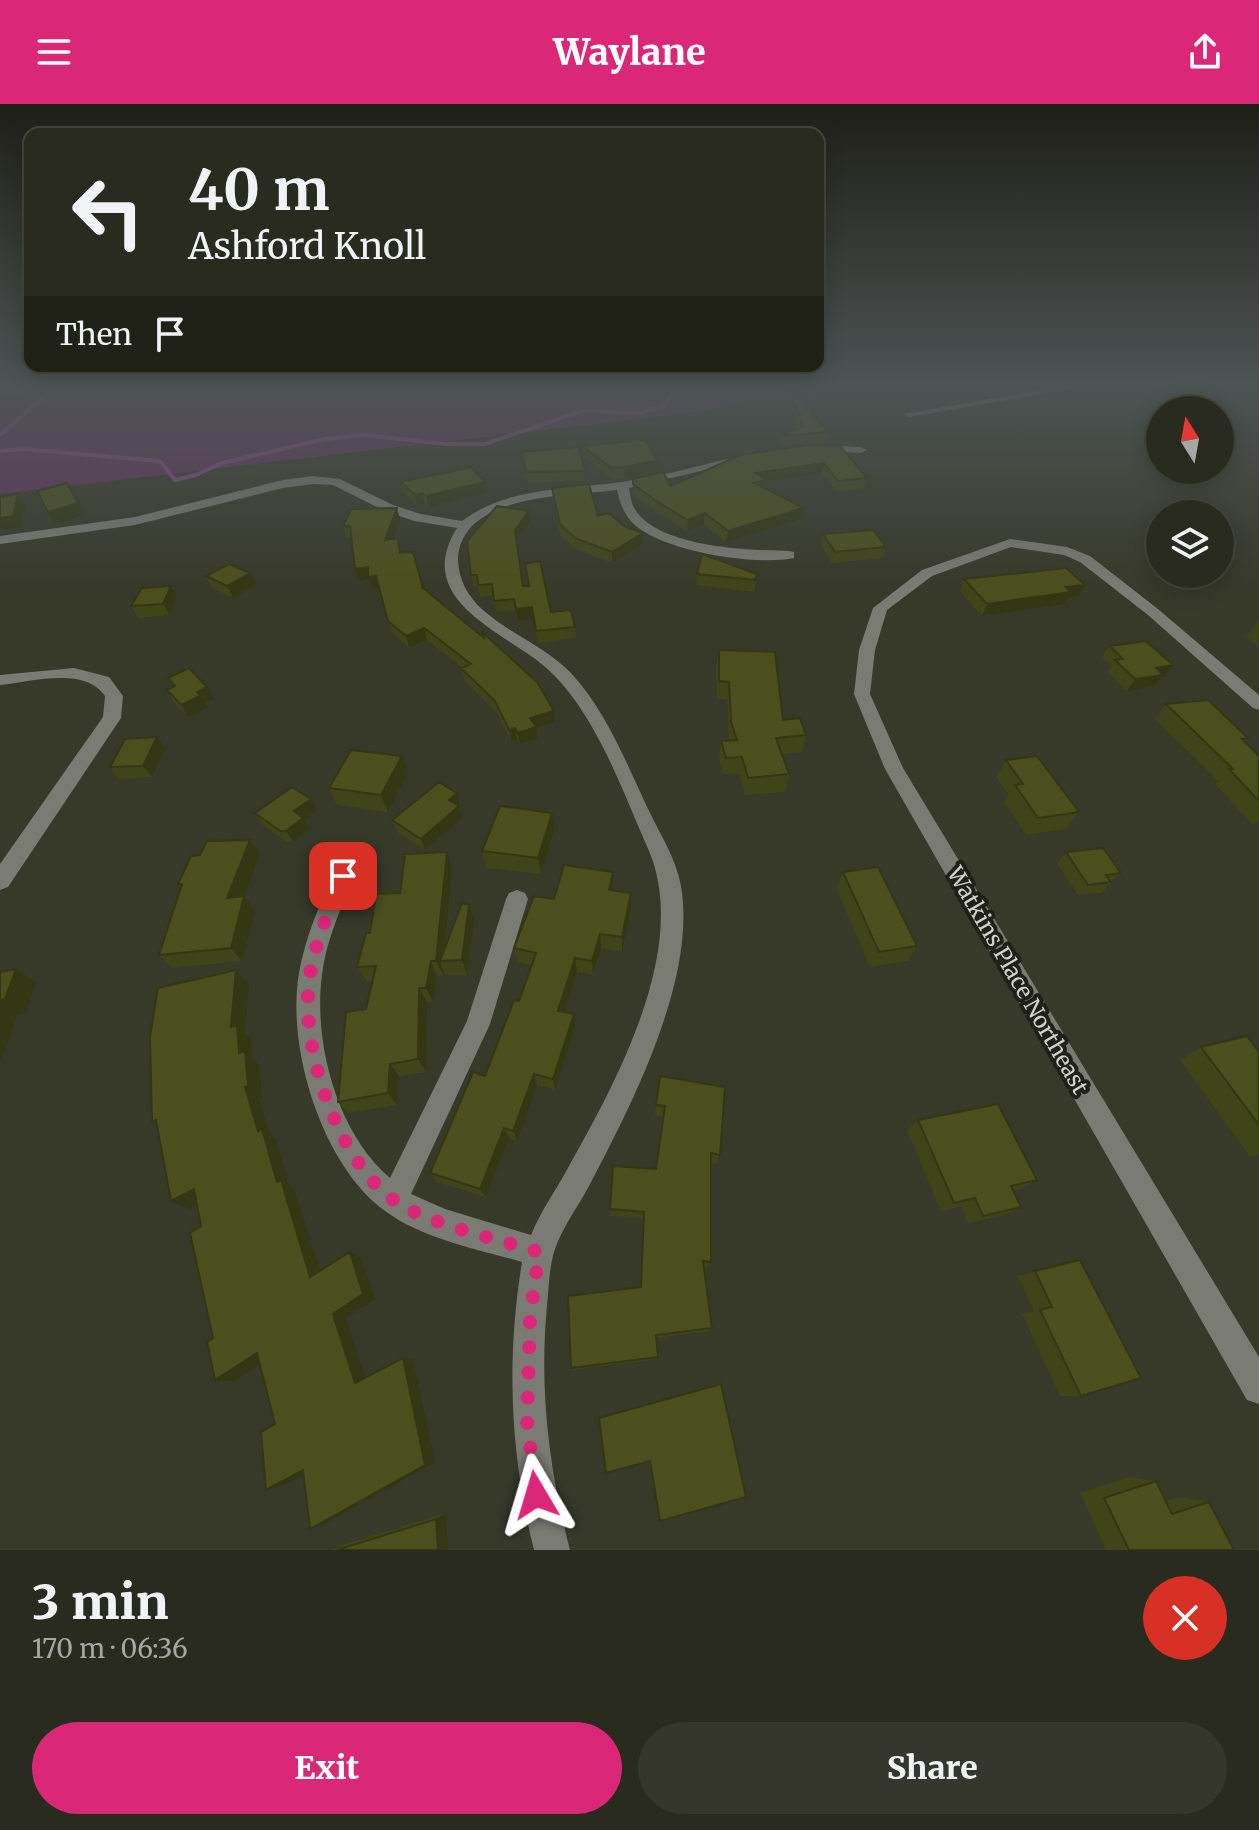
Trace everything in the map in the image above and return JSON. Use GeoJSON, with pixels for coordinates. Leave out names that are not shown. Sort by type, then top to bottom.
{"type":"FeatureCollection","features":[{"type":"Feature","properties":{"kind":"street"},"geometry":{"type":"LineString","coordinates":[[552,1550],[536,1495],[527,1421],[530,1318],[539,1252],[628,1083],[657,998],[669,939],[671,890],[658,850],[607,743],[572,685],[548,661],[482,616],[458,589],[451,570],[453,546],[464,525],[483,513],[532,494],[622,486],[683,475],[760,454]]}},
{"type":"Feature","properties":{"kind":"street"},"geometry":{"type":"LineString","coordinates":[[0,540],[135,521],[283,484],[313,480],[336,482],[389,508],[419,518],[464,525]]}},
{"type":"Feature","properties":{"kind":"street"},"geometry":{"type":"LineString","coordinates":[[622,486],[621,496],[629,513],[660,534],[732,554],[789,555]]}},
{"type":"Feature","properties":{"kind":"street","name":"Watkins Place Northeast"},"geometry":{"type":"LineString","coordinates":[[1259,704],[1153,612],[1085,559],[1067,551],[1010,543],[927,573],[880,608],[867,650],[862,694],[894,769],[1259,1388]]}},
{"type":"Feature","properties":{"kind":"street"},"geometry":{"type":"LineString","coordinates":[[0,680],[74,673],[103,681],[114,696],[112,718],[0,881]]}},
{"type":"Feature","properties":{"kind":"street"},"geometry":{"type":"LineString","coordinates":[[343,876],[322,928],[309,977],[310,1028],[322,1091],[357,1163],[394,1200],[421,1214],[539,1252]]}},
{"type":"Feature","properties":{"kind":"street"},"geometry":{"type":"LineString","coordinates":[[394,1200],[478,1024],[517,899]]}},
{"type":"Feature","properties":{"kind":"shaded area"},"geometry":{"type":"Polygon","coordinates":[[[0,453],[344,453],[0,494],[0,453]]]}},
{"type":"Feature","properties":{"kind":"building"},"geometry":{"type":"Polygon","coordinates":[[[522,453],[581,453],[585,471],[526,472],[522,453]]]}},
{"type":"Feature","properties":{"kind":"building"},"geometry":{"type":"Polygon","coordinates":[[[592,453],[653,453],[657,461],[624,467],[612,468],[592,453]]]}},
{"type":"Feature","properties":{"kind":"building"},"geometry":{"type":"Polygon","coordinates":[[[846,453],[867,478],[838,481],[824,463],[756,473],[766,480],[754,483],[804,508],[728,531],[705,513],[688,520],[633,484],[633,479],[663,472],[671,486],[740,455],[846,453]]]}},
{"type":"Feature","properties":{"kind":"building"},"geometry":{"type":"Polygon","coordinates":[[[471,467],[485,482],[426,496],[422,493],[415,495],[401,482],[471,467]]]}},
{"type":"Feature","properties":{"kind":"building"},"geometry":{"type":"Polygon","coordinates":[[[67,483],[78,503],[48,512],[37,491],[67,483]]]}},
{"type":"Feature","properties":{"kind":"building"},"geometry":{"type":"Polygon","coordinates":[[[589,484],[598,516],[609,513],[624,526],[643,533],[612,552],[575,538],[560,524],[552,488],[589,484]]]}},
{"type":"Feature","properties":{"kind":"building"},"geometry":{"type":"Polygon","coordinates":[[[18,494],[13,516],[0,518],[0,497],[18,494]]]}},
{"type":"Feature","properties":{"kind":"building"},"geometry":{"type":"Polygon","coordinates":[[[497,506],[529,511],[515,530],[523,586],[529,586],[525,564],[540,561],[551,612],[571,610],[575,627],[536,631],[532,607],[516,609],[514,599],[494,601],[492,584],[478,585],[477,575],[471,575],[467,541],[497,506]]]}},
{"type":"Feature","properties":{"kind":"building"},"geometry":{"type":"Polygon","coordinates":[[[397,508],[385,540],[398,538],[400,553],[413,552],[423,588],[484,638],[483,633],[537,682],[554,711],[530,718],[536,727],[518,733],[515,728],[509,730],[495,701],[461,668],[471,664],[424,628],[406,636],[388,621],[376,576],[368,577],[368,567],[355,569],[350,526],[343,526],[351,509],[397,508]]]}},
{"type":"Feature","properties":{"kind":"building"},"geometry":{"type":"Polygon","coordinates":[[[873,530],[886,547],[835,552],[823,534],[873,530]]]}},
{"type":"Feature","properties":{"kind":"building"},"geometry":{"type":"Polygon","coordinates":[[[702,554],[757,574],[755,580],[697,574],[702,554]]]}},
{"type":"Feature","properties":{"kind":"building"},"geometry":{"type":"Polygon","coordinates":[[[229,564],[250,573],[227,586],[206,576],[229,564]]]}},
{"type":"Feature","properties":{"kind":"building"},"geometry":{"type":"Polygon","coordinates":[[[1066,568],[1085,585],[1066,587],[1071,592],[987,604],[964,579],[1066,568]]]}},
{"type":"Feature","properties":{"kind":"building"},"geometry":{"type":"Polygon","coordinates":[[[171,586],[163,604],[131,606],[142,588],[171,586]]]}},
{"type":"Feature","properties":{"kind":"building"},"geometry":{"type":"Polygon","coordinates":[[[1146,641],[1173,665],[1156,668],[1163,675],[1135,679],[1115,660],[1123,659],[1110,646],[1146,641]]]}},
{"type":"Feature","properties":{"kind":"building"},"geometry":{"type":"Polygon","coordinates":[[[719,650],[775,652],[783,720],[800,718],[806,735],[776,738],[789,774],[748,778],[742,757],[726,758],[721,741],[737,740],[731,722],[729,682],[719,681],[719,650]]]}},
{"type":"Feature","properties":{"kind":"building"},"geometry":{"type":"Polygon","coordinates":[[[189,668],[207,687],[197,692],[200,696],[181,705],[167,690],[175,686],[168,678],[189,668]]]}},
{"type":"Feature","properties":{"kind":"building"},"geometry":{"type":"Polygon","coordinates":[[[1208,700],[1248,738],[1242,739],[1259,756],[1259,801],[1229,769],[1233,769],[1166,704],[1208,700]]]}},
{"type":"Feature","properties":{"kind":"building"},"geometry":{"type":"Polygon","coordinates":[[[157,737],[143,766],[110,767],[125,739],[157,737]]]}},
{"type":"Feature","properties":{"kind":"building"},"geometry":{"type":"Polygon","coordinates":[[[351,750],[402,756],[381,795],[329,788],[351,750]]]}},
{"type":"Feature","properties":{"kind":"building"},"geometry":{"type":"Polygon","coordinates":[[[1037,756],[1079,812],[1038,818],[1015,785],[1023,784],[1006,760],[1037,756]]]}},
{"type":"Feature","properties":{"kind":"building"},"geometry":{"type":"Polygon","coordinates":[[[439,782],[457,793],[449,800],[459,806],[421,839],[392,820],[439,782]]]}},
{"type":"Feature","properties":{"kind":"building"},"geometry":{"type":"Polygon","coordinates":[[[292,787],[311,799],[294,811],[303,818],[286,831],[280,831],[255,813],[292,787]]]}},
{"type":"Feature","properties":{"kind":"building"},"geometry":{"type":"Polygon","coordinates":[[[500,806],[552,813],[538,858],[482,851],[500,806]]]}},
{"type":"Feature","properties":{"kind":"building"},"geometry":{"type":"Polygon","coordinates":[[[250,840],[227,898],[244,896],[231,948],[159,955],[182,884],[178,884],[191,856],[200,855],[207,841],[250,840]]]}},
{"type":"Feature","properties":{"kind":"building"},"geometry":{"type":"Polygon","coordinates":[[[1103,848],[1121,873],[1106,875],[1111,882],[1088,885],[1066,852],[1103,848]]]}},
{"type":"Feature","properties":{"kind":"building"},"geometry":{"type":"Polygon","coordinates":[[[447,852],[436,961],[431,961],[426,988],[419,988],[418,1059],[390,1064],[388,1093],[338,1102],[346,1012],[366,1009],[376,966],[357,967],[366,933],[370,933],[376,894],[400,893],[405,854],[447,852]]]}},
{"type":"Feature","properties":{"kind":"building"},"geometry":{"type":"Polygon","coordinates":[[[564,865],[613,872],[609,890],[631,893],[622,937],[600,934],[592,961],[575,958],[558,1011],[574,1014],[553,1079],[534,1074],[513,1131],[504,1128],[480,1189],[430,1173],[473,1072],[485,1076],[514,1000],[519,1001],[536,953],[514,948],[534,896],[554,899],[564,865]]]}},
{"type":"Feature","properties":{"kind":"building"},"geometry":{"type":"Polygon","coordinates":[[[878,867],[917,946],[879,952],[843,872],[878,867]]]}},
{"type":"Feature","properties":{"kind":"building"},"geometry":{"type":"Polygon","coordinates":[[[462,903],[469,905],[462,960],[440,961],[462,903]]]}},
{"type":"Feature","properties":{"kind":"building"},"geometry":{"type":"Polygon","coordinates":[[[16,969],[5,999],[0,1000],[0,972],[16,969]]]}},
{"type":"Feature","properties":{"kind":"building"},"geometry":{"type":"Polygon","coordinates":[[[236,970],[231,1027],[237,1025],[239,1053],[245,1051],[248,1086],[245,1087],[258,1131],[262,1129],[277,1182],[281,1180],[310,1277],[350,1252],[363,1294],[333,1314],[355,1383],[403,1358],[425,1465],[310,1529],[303,1470],[266,1490],[261,1432],[275,1424],[257,1353],[215,1380],[207,1342],[213,1338],[190,1233],[201,1226],[194,1189],[171,1201],[156,1120],[152,1122],[150,1037],[158,988],[236,970]]]}},
{"type":"Feature","properties":{"kind":"building"},"geometry":{"type":"Polygon","coordinates":[[[1247,1036],[1259,1052],[1259,1125],[1201,1047],[1247,1036]]]}},
{"type":"Feature","properties":{"kind":"building"},"geometry":{"type":"Polygon","coordinates":[[[660,1076],[725,1087],[720,1155],[711,1153],[711,1262],[703,1261],[712,1328],[656,1335],[658,1357],[571,1368],[568,1296],[641,1287],[644,1212],[610,1209],[613,1166],[656,1169],[665,1106],[656,1105],[660,1076]]]}},
{"type":"Feature","properties":{"kind":"building"},"geometry":{"type":"Polygon","coordinates":[[[998,1104],[1037,1180],[1011,1186],[1021,1207],[983,1216],[975,1198],[954,1203],[918,1120],[998,1104]]]}},
{"type":"Feature","properties":{"kind":"building"},"geometry":{"type":"Polygon","coordinates":[[[1080,1260],[1141,1378],[1081,1396],[1040,1310],[1052,1307],[1035,1271],[1080,1260]]]}},
{"type":"Feature","properties":{"kind":"building"},"geometry":{"type":"Polygon","coordinates":[[[721,1384],[746,1497],[660,1521],[650,1461],[606,1473],[599,1418],[721,1384]]]}},
{"type":"Feature","properties":{"kind":"building"},"geometry":{"type":"Polygon","coordinates":[[[1156,1481],[1172,1514],[1209,1502],[1234,1550],[1129,1550],[1104,1498],[1156,1481]]]}},
{"type":"Feature","properties":{"kind":"building"},"geometry":{"type":"Polygon","coordinates":[[[436,1519],[438,1550],[337,1550],[436,1519]]]}},
{"type":"Feature","properties":{"kind":"waterway"},"geometry":{"type":"LineString","coordinates":[[74,453],[160,461],[175,480],[196,475],[222,463],[263,453]]}},
{"type":"Feature","properties":{"kind":"route"},"geometry":{"type":"LineString","coordinates":[[343,876],[322,928],[309,977],[310,1028],[322,1091],[357,1163],[394,1200],[421,1214],[539,1252],[530,1318],[527,1421],[536,1495]]}}]}
